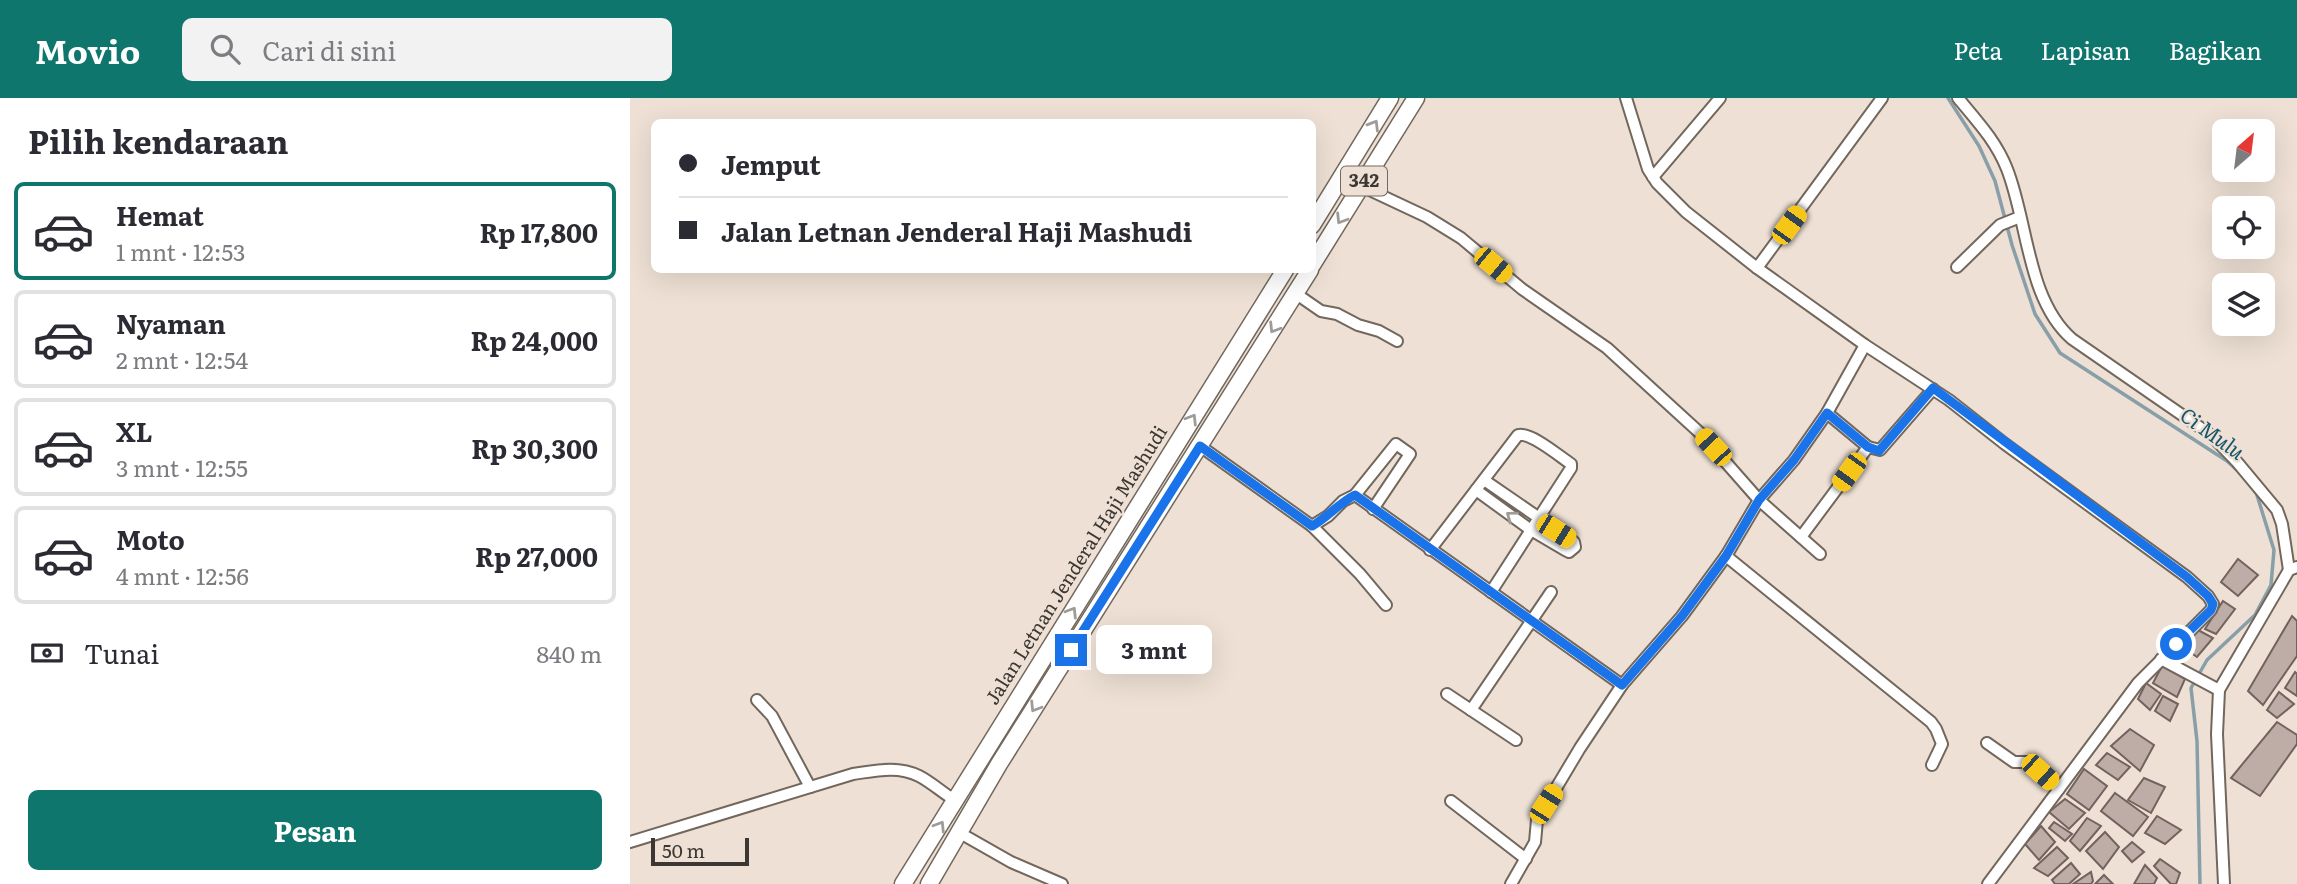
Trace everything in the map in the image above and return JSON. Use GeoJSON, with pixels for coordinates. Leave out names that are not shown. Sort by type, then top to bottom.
{"type":"FeatureCollection","features":[{"type":"Feature","properties":{"kind":"main road","name":"342"},"geometry":{"type":"LineString","coordinates":[[1316,218],[1390,98]]}},
{"type":"Feature","properties":{"kind":"main road","name":"342"},"geometry":{"type":"LineString","coordinates":[[1316,259],[1416,98]]}},
{"type":"Feature","properties":{"kind":"main road","name":"Jalan Letnan Jenderal Haji Mashudi"},"geometry":{"type":"LineString","coordinates":[[904,884],[1283,273]]}},
{"type":"Feature","properties":{"kind":"main road"},"geometry":{"type":"LineString","coordinates":[[929,884],[999,764],[1308,273]]}},
{"type":"Feature","properties":{"kind":"street"},"geometry":{"type":"LineString","coordinates":[[1626,98],[1648,169],[1686,212],[1757,268],[1865,345],[1933,388],[2187,577],[2213,604],[2211,610],[2138,683],[1989,884]]}},
{"type":"Feature","properties":{"kind":"street"},"geometry":{"type":"LineString","coordinates":[[1653,177],[1720,98]]}},
{"type":"Feature","properties":{"kind":"street"},"geometry":{"type":"LineString","coordinates":[[1757,268],[1882,98]]}},
{"type":"Feature","properties":{"kind":"street"},"geometry":{"type":"LineString","coordinates":[[1958,98],[1997,147],[2008,171],[2010,221],[2054,321],[2072,339],[2211,435],[2265,493],[2277,510],[2282,524],[2293,568],[2219,690],[2217,733],[2224,884]]}},
{"type":"Feature","properties":{"kind":"street"},"geometry":{"type":"LineString","coordinates":[[1361,186],[1427,217],[1461,238],[1522,289],[1607,348],[1700,433],[1759,500],[1820,554]]}},
{"type":"Feature","properties":{"kind":"street"},"geometry":{"type":"LineString","coordinates":[[1957,267],[2010,221]]}},
{"type":"Feature","properties":{"kind":"street"},"geometry":{"type":"LineString","coordinates":[[1295,293],[1321,311],[1337,314],[1397,341]]}},
{"type":"Feature","properties":{"kind":"street"},"geometry":{"type":"LineString","coordinates":[[1511,884],[1535,842],[1537,820],[1622,685],[1682,616],[1726,556],[1759,500],[1794,460],[1827,413],[1865,345]]}},
{"type":"Feature","properties":{"kind":"street"},"geometry":{"type":"LineString","coordinates":[[1827,413],[1868,447],[1880,450],[1933,388]]}},
{"type":"Feature","properties":{"kind":"street"},"geometry":{"type":"LineString","coordinates":[[1430,550],[1522,433],[1569,463],[1572,467],[1569,473],[1491,592]]}},
{"type":"Feature","properties":{"kind":"street"},"geometry":{"type":"LineString","coordinates":[[1312,526],[1328,516],[1343,501],[1355,495],[1396,444],[1410,454],[1404,467],[1373,509]]}},
{"type":"Feature","properties":{"kind":"street"},"geometry":{"type":"LineString","coordinates":[[1200,446],[1312,526],[1360,574],[1386,605]]}},
{"type":"Feature","properties":{"kind":"street"},"geometry":{"type":"LineString","coordinates":[[1801,537],[1868,447]]}},
{"type":"Feature","properties":{"kind":"street"},"geometry":{"type":"LineString","coordinates":[[1476,490],[1531,530],[1565,550],[1569,552],[1575,547],[1574,542],[1484,480]]}},
{"type":"Feature","properties":{"kind":"street"},"geometry":{"type":"LineString","coordinates":[[1355,495],[1622,685]]}},
{"type":"Feature","properties":{"kind":"street"},"geometry":{"type":"LineString","coordinates":[[1726,556],[1931,722],[1942,744],[1932,765]]}},
{"type":"Feature","properties":{"kind":"street"},"geometry":{"type":"LineString","coordinates":[[1471,710],[1551,592]]}},
{"type":"Feature","properties":{"kind":"street"},"geometry":{"type":"LineString","coordinates":[[2161,659],[2219,690]]}},
{"type":"Feature","properties":{"kind":"street"},"geometry":{"type":"LineString","coordinates":[[1447,694],[1516,740]]}},
{"type":"Feature","properties":{"kind":"street"},"geometry":{"type":"LineString","coordinates":[[757,700],[772,716],[810,787]]}},
{"type":"Feature","properties":{"kind":"street"},"geometry":{"type":"LineString","coordinates":[[1987,743],[2014,762],[2028,762],[2059,789]]}},
{"type":"Feature","properties":{"kind":"street"},"geometry":{"type":"LineString","coordinates":[[630,842],[853,774],[894,769],[921,776],[956,802]]}},
{"type":"Feature","properties":{"kind":"street"},"geometry":{"type":"LineString","coordinates":[[1451,801],[1525,859]]}},
{"type":"Feature","properties":{"kind":"street"},"geometry":{"type":"LineString","coordinates":[[960,833],[1011,862],[1062,884]]}},
{"type":"Feature","properties":{"kind":"building"},"geometry":{"type":"Polygon","coordinates":[[[2238,559],[2258,575],[2238,596],[2221,582],[2238,559]]]}},
{"type":"Feature","properties":{"kind":"building"},"geometry":{"type":"Polygon","coordinates":[[[2223,601],[2235,609],[2216,634],[2205,629],[2223,601]]]}},
{"type":"Feature","properties":{"kind":"building"},"geometry":{"type":"Polygon","coordinates":[[[2292,616],[2297,621],[2297,656],[2263,705],[2248,691],[2292,616]]]}},
{"type":"Feature","properties":{"kind":"building"},"geometry":{"type":"Polygon","coordinates":[[[2198,630],[2213,638],[2197,657],[2184,648],[2198,630]]]}},
{"type":"Feature","properties":{"kind":"building"},"geometry":{"type":"Polygon","coordinates":[[[2162,666],[2185,679],[2177,697],[2153,683],[2162,666]]]}},
{"type":"Feature","properties":{"kind":"building"},"geometry":{"type":"Polygon","coordinates":[[[2295,672],[2297,674],[2297,696],[2285,688],[2295,672]]]}},
{"type":"Feature","properties":{"kind":"building"},"geometry":{"type":"Polygon","coordinates":[[[2146,683],[2161,694],[2150,710],[2138,699],[2146,683]]]}},
{"type":"Feature","properties":{"kind":"building"},"geometry":{"type":"Polygon","coordinates":[[[2279,692],[2294,704],[2277,718],[2267,710],[2279,692]]]}},
{"type":"Feature","properties":{"kind":"building"},"geometry":{"type":"Polygon","coordinates":[[[2163,696],[2178,704],[2170,721],[2155,711],[2163,696]]]}},
{"type":"Feature","properties":{"kind":"building"},"geometry":{"type":"Polygon","coordinates":[[[2277,722],[2297,735],[2297,744],[2260,796],[2231,778],[2277,722]]]}},
{"type":"Feature","properties":{"kind":"building"},"geometry":{"type":"Polygon","coordinates":[[[2130,729],[2154,745],[2140,771],[2111,746],[2130,729]]]}},
{"type":"Feature","properties":{"kind":"building"},"geometry":{"type":"Polygon","coordinates":[[[2107,753],[2130,767],[2118,780],[2096,765],[2107,753]]]}},
{"type":"Feature","properties":{"kind":"building"},"geometry":{"type":"Polygon","coordinates":[[[2084,769],[2107,786],[2089,810],[2067,794],[2084,769]]]}},
{"type":"Feature","properties":{"kind":"building"},"geometry":{"type":"Polygon","coordinates":[[[2144,778],[2165,787],[2151,813],[2128,800],[2144,778]]]}},
{"type":"Feature","properties":{"kind":"building"},"geometry":{"type":"Polygon","coordinates":[[[2115,793],[2148,817],[2133,836],[2101,811],[2115,793]]]}},
{"type":"Feature","properties":{"kind":"building"},"geometry":{"type":"Polygon","coordinates":[[[2065,799],[2085,813],[2069,829],[2049,812],[2065,799]]]}},
{"type":"Feature","properties":{"kind":"building"},"geometry":{"type":"Polygon","coordinates":[[[2157,816],[2181,830],[2165,844],[2145,833],[2157,816]]]}},
{"type":"Feature","properties":{"kind":"building"},"geometry":{"type":"Polygon","coordinates":[[[2087,818],[2101,826],[2080,851],[2070,841],[2087,818]]]}},
{"type":"Feature","properties":{"kind":"building"},"geometry":{"type":"Polygon","coordinates":[[[2054,822],[2072,834],[2065,841],[2049,828],[2054,822]]]}},
{"type":"Feature","properties":{"kind":"building"},"geometry":{"type":"Polygon","coordinates":[[[2041,826],[2055,842],[2039,860],[2025,844],[2041,826]]]}},
{"type":"Feature","properties":{"kind":"building"},"geometry":{"type":"Polygon","coordinates":[[[2105,832],[2119,847],[2103,869],[2086,851],[2105,832]]]}},
{"type":"Feature","properties":{"kind":"building"},"geometry":{"type":"Polygon","coordinates":[[[2132,842],[2144,852],[2132,862],[2122,851],[2132,842]]]}},
{"type":"Feature","properties":{"kind":"building"},"geometry":{"type":"Polygon","coordinates":[[[2057,847],[2068,858],[2048,876],[2034,868],[2057,847]]]}},
{"type":"Feature","properties":{"kind":"building"},"geometry":{"type":"Polygon","coordinates":[[[2160,859],[2180,873],[2176,884],[2171,884],[2154,866],[2160,859]]]}},
{"type":"Feature","properties":{"kind":"building"},"geometry":{"type":"Polygon","coordinates":[[[2071,863],[2080,874],[2069,884],[2055,884],[2052,880],[2071,863]]]}},
{"type":"Feature","properties":{"kind":"building"},"geometry":{"type":"Polygon","coordinates":[[[2145,865],[2157,878],[2154,884],[2134,884],[2145,865]]]}},
{"type":"Feature","properties":{"kind":"building"},"geometry":{"type":"Polygon","coordinates":[[[2091,872],[2091,884],[2073,884],[2091,872]]]}},
{"type":"Feature","properties":{"kind":"building"},"geometry":{"type":"Polygon","coordinates":[[[2104,875],[2113,884],[2095,884],[2104,875]]]}},
{"type":"Feature","properties":{"kind":"waterway","name":"Ci Mulu"},"geometry":{"type":"LineString","coordinates":[[1948,98],[1979,146],[1995,181],[2012,245],[2035,314],[2060,353],[2227,461],[2238,471]]}},
{"type":"Feature","properties":{"kind":"waterway","name":"Ci Mulu"},"geometry":{"type":"LineString","coordinates":[[2200,884],[2197,741],[2191,688],[2207,660],[2255,615],[2271,585],[2274,550],[2256,492]]}},
{"type":"Feature","properties":{"kind":"route"},"geometry":{"type":"LineString","coordinates":[[1071,650],[1200,446],[1312,526],[1328,516],[1343,501],[1355,495],[1622,685],[1682,616],[1726,556],[1759,500],[1794,460],[1827,413],[1868,447],[1879,451],[1933,388],[2187,577],[2208,596],[2213,604],[2211,610],[2176,644]]}}]}
